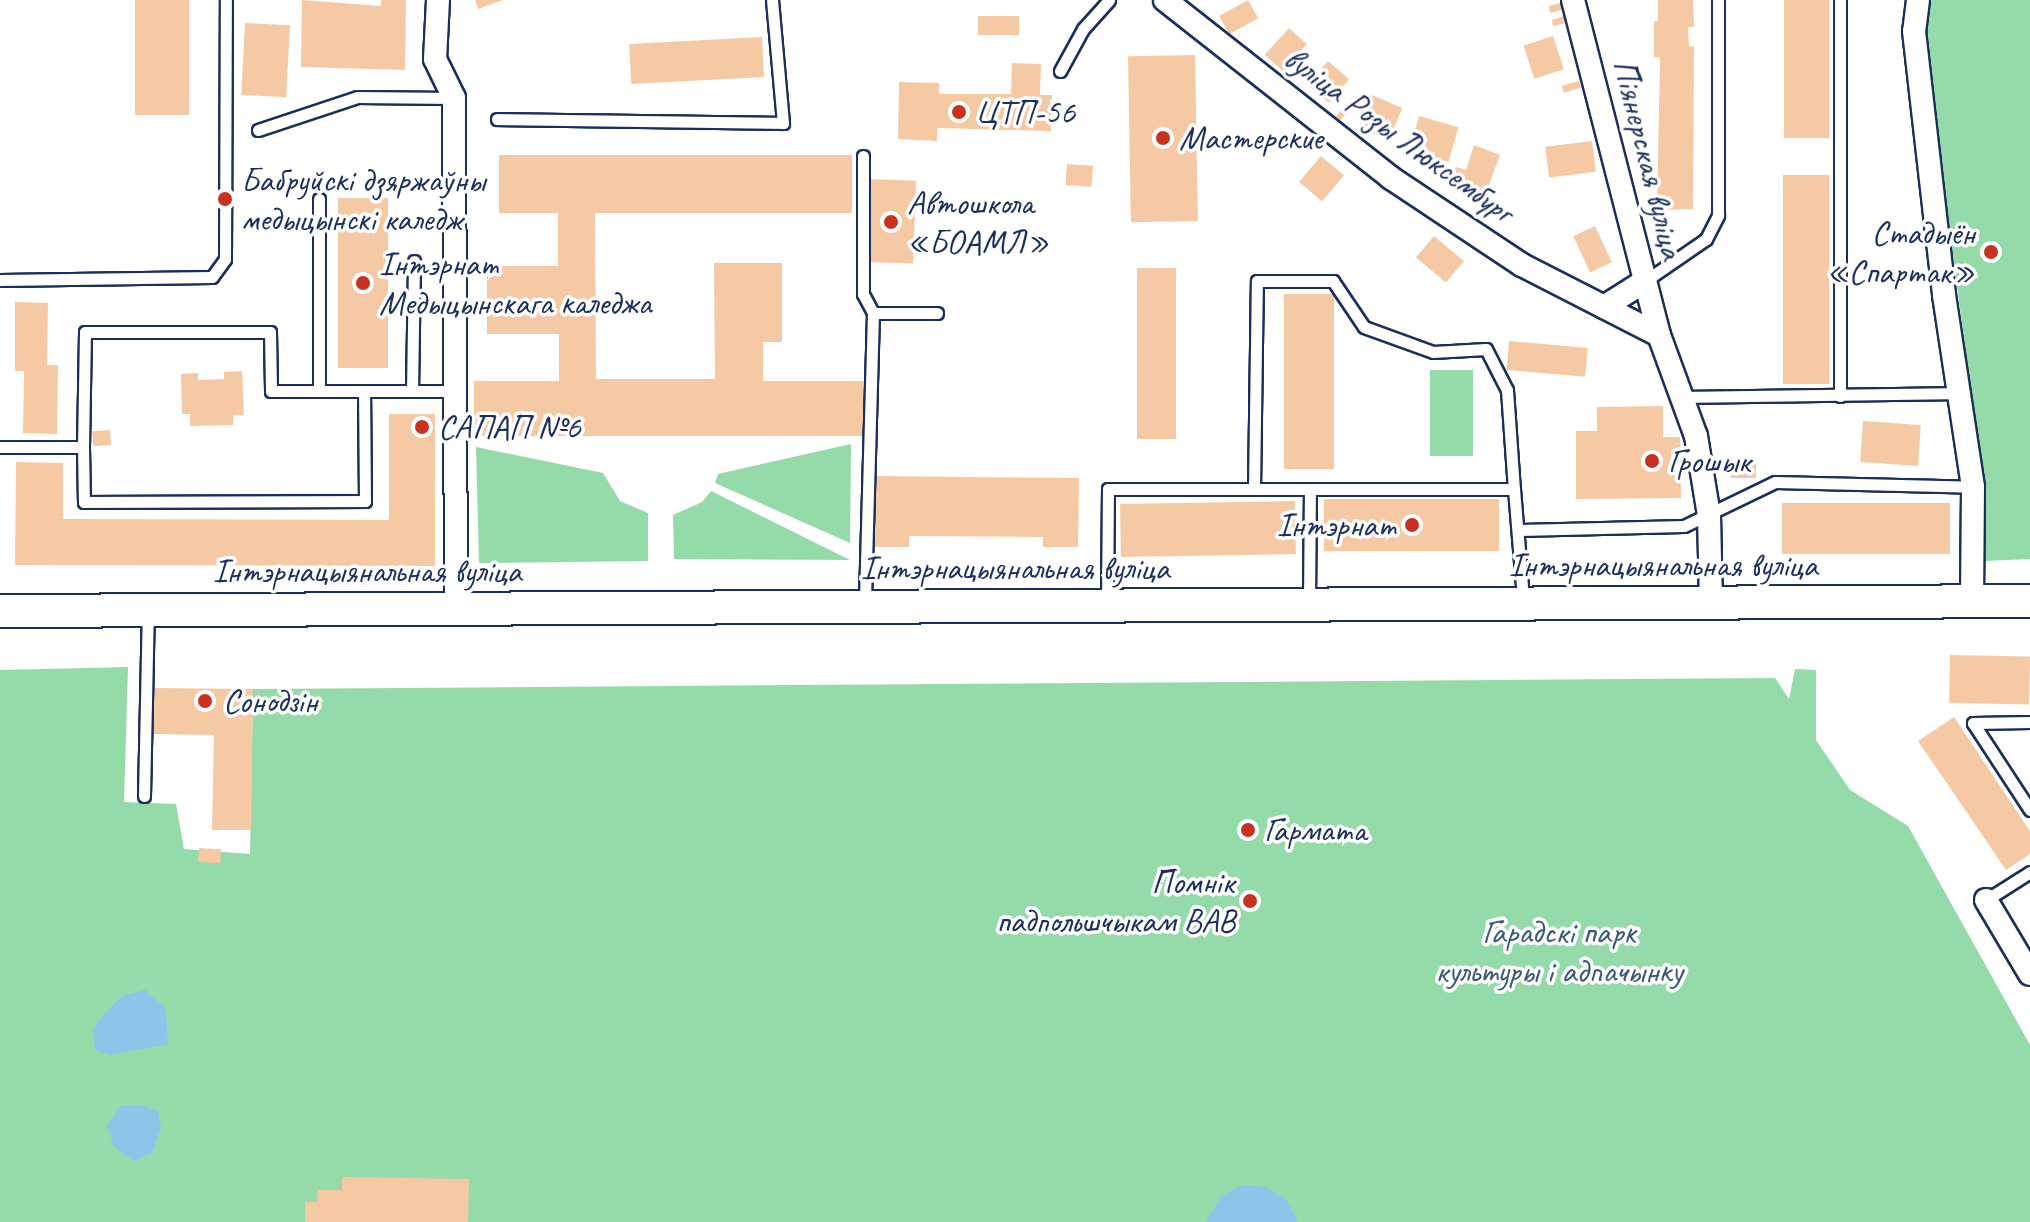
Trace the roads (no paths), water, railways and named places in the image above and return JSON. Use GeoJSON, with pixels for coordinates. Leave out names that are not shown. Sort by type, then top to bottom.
{"type":"FeatureCollection","features":[{"type":"Feature","properties":{"kind":"main road","name":"Інтэрнацыянальная вуліца"},"geometry":{"type":"LineString","coordinates":[[0,611],[2030,601]]}},
{"type":"Feature","properties":{"kind":"street"},"geometry":{"type":"LineString","coordinates":[[438,0],[435,59],[454,98],[452,391],[456,609]]}},
{"type":"Feature","properties":{"kind":"street","name":"вуліца Розы Люксембург"},"geometry":{"type":"LineString","coordinates":[[1165,0],[1391,178],[1522,265],[1659,335]]}},
{"type":"Feature","properties":{"kind":"street","name":"Піянерская вуліца"},"geometry":{"type":"LineString","coordinates":[[1573,0],[1659,335],[1685,397],[1709,515],[1711,603]]}},
{"type":"Feature","properties":{"kind":"street"},"geometry":{"type":"LineString","coordinates":[[1918,0],[1914,31],[1973,487],[1972,602]]}},
{"type":"Feature","properties":{"kind":"street"},"geometry":{"type":"LineString","coordinates":[[1604,307],[1645,281]]}},
{"type":"Feature","properties":{"kind":"street"},"geometry":{"type":"LineString","coordinates":[[1986,900],[2030,974]]}},
{"type":"Feature","properties":{"kind":"lane"},"geometry":{"type":"LineString","coordinates":[[0,280],[212,277],[225,259],[226,0]]}},
{"type":"Feature","properties":{"kind":"lane"},"geometry":{"type":"LineString","coordinates":[[497,119],[783,123],[772,0]]}},
{"type":"Feature","properties":{"kind":"lane"},"geometry":{"type":"LineString","coordinates":[[1060,71],[1083,29],[1109,0]]}},
{"type":"Feature","properties":{"kind":"lane"},"geometry":{"type":"LineString","coordinates":[[1645,281],[1706,239],[1718,215],[1718,0]]}},
{"type":"Feature","properties":{"kind":"lane"},"geometry":{"type":"LineString","coordinates":[[1840,0],[1840,396]]}},
{"type":"Feature","properties":{"kind":"lane"},"geometry":{"type":"LineString","coordinates":[[258,130],[357,97],[454,98]]}},
{"type":"Feature","properties":{"kind":"lane"},"geometry":{"type":"LineString","coordinates":[[863,156],[863,294],[873,313],[865,607]]}},
{"type":"Feature","properties":{"kind":"lane"},"geometry":{"type":"LineString","coordinates":[[319,199],[319,391]]}},
{"type":"Feature","properties":{"kind":"lane"},"geometry":{"type":"LineString","coordinates":[[412,391],[414,261]]}},
{"type":"Feature","properties":{"kind":"lane"},"geometry":{"type":"LineString","coordinates":[[1254,489],[1257,281],[1333,281],[1364,327],[1433,352],[1486,349],[1507,390],[1520,530],[1523,604]]}},
{"type":"Feature","properties":{"kind":"lane"},"geometry":{"type":"LineString","coordinates":[[873,313],[937,313]]}},
{"type":"Feature","properties":{"kind":"lane"},"geometry":{"type":"LineString","coordinates":[[364,391],[365,501],[84,502],[85,332],[270,332],[271,391],[364,391],[412,391],[452,391]]}},
{"type":"Feature","properties":{"kind":"lane"},"geometry":{"type":"LineString","coordinates":[[1685,397],[1959,393]]}},
{"type":"Feature","properties":{"kind":"lane"},"geometry":{"type":"LineString","coordinates":[[0,447],[83,447]]}},
{"type":"Feature","properties":{"kind":"lane"},"geometry":{"type":"LineString","coordinates":[[1520,530],[1684,526],[1775,482],[1973,487]]}},
{"type":"Feature","properties":{"kind":"lane"},"geometry":{"type":"LineString","coordinates":[[1107,606],[1108,489],[1514,489]]}},
{"type":"Feature","properties":{"kind":"lane"},"geometry":{"type":"LineString","coordinates":[[1309,605],[1310,489]]}},
{"type":"Feature","properties":{"kind":"lane"},"geometry":{"type":"LineString","coordinates":[[144,796],[148,611]]}},
{"type":"Feature","properties":{"kind":"lane"},"geometry":{"type":"LineString","coordinates":[[2030,722],[1973,723],[2030,810]]}},
{"type":"Feature","properties":{"kind":"lane"},"geometry":{"type":"LineString","coordinates":[[1986,900],[2030,872]]}},
{"type":"Feature","properties":{"kind":"water"},"geometry":{"type":"Polygon","coordinates":[[[145,990],[166,1009],[168,1044],[111,1055],[95,1050],[93,1030],[102,1017],[122,996],[145,990]]]}},
{"type":"Feature","properties":{"kind":"water"},"geometry":{"type":"Polygon","coordinates":[[[141,1105],[158,1111],[161,1127],[152,1153],[134,1161],[114,1147],[107,1125],[121,1106],[141,1105]]]}},
{"type":"Feature","properties":{"kind":"water"},"geometry":{"type":"Polygon","coordinates":[[[1243,1185],[1267,1187],[1288,1202],[1298,1222],[1206,1222],[1221,1196],[1243,1185]]]}},
{"type":"Feature","properties":{"kind":"place","name":"ЦТП-56"},"geometry":{"type":"Point","coordinates":[959,112]}},
{"type":"Feature","properties":{"kind":"place","name":"Мастерские"},"geometry":{"type":"Point","coordinates":[1163,138]}},
{"type":"Feature","properties":{"kind":"place","name":"Бабруйскі дзяржаўны медыцынскі каледж"},"geometry":{"type":"Point","coordinates":[225,199]}},
{"type":"Feature","properties":{"kind":"place","name":"Автошкола «БОАМЛ»"},"geometry":{"type":"Point","coordinates":[891,222]}},
{"type":"Feature","properties":{"kind":"place","name":"Стадыён «Спартак»"},"geometry":{"type":"Point","coordinates":[1991,252]}},
{"type":"Feature","properties":{"kind":"place","name":"Інтэрнат Медыцынскага каледжа"},"geometry":{"type":"Point","coordinates":[363,283]}},
{"type":"Feature","properties":{"kind":"place","name":"САПАП №6"},"geometry":{"type":"Point","coordinates":[422,427]}},
{"type":"Feature","properties":{"kind":"place","name":"Грошык"},"geometry":{"type":"Point","coordinates":[1652,461]}},
{"type":"Feature","properties":{"kind":"place","name":"Інтэрнат"},"geometry":{"type":"Point","coordinates":[1412,525]}},
{"type":"Feature","properties":{"kind":"place","name":"Сонодзін"},"geometry":{"type":"Point","coordinates":[205,701]}},
{"type":"Feature","properties":{"kind":"place","name":"Гармата"},"geometry":{"type":"Point","coordinates":[1248,830]}},
{"type":"Feature","properties":{"kind":"place","name":"Помнік падпольшчыкам ВАВ"},"geometry":{"type":"Point","coordinates":[1250,901]}},
{"type":"Feature","properties":{"kind":"park label","name":"Гарадскі парк культуры і адпачынку"},"geometry":{"type":"Point","coordinates":[1559,950]}}]}
